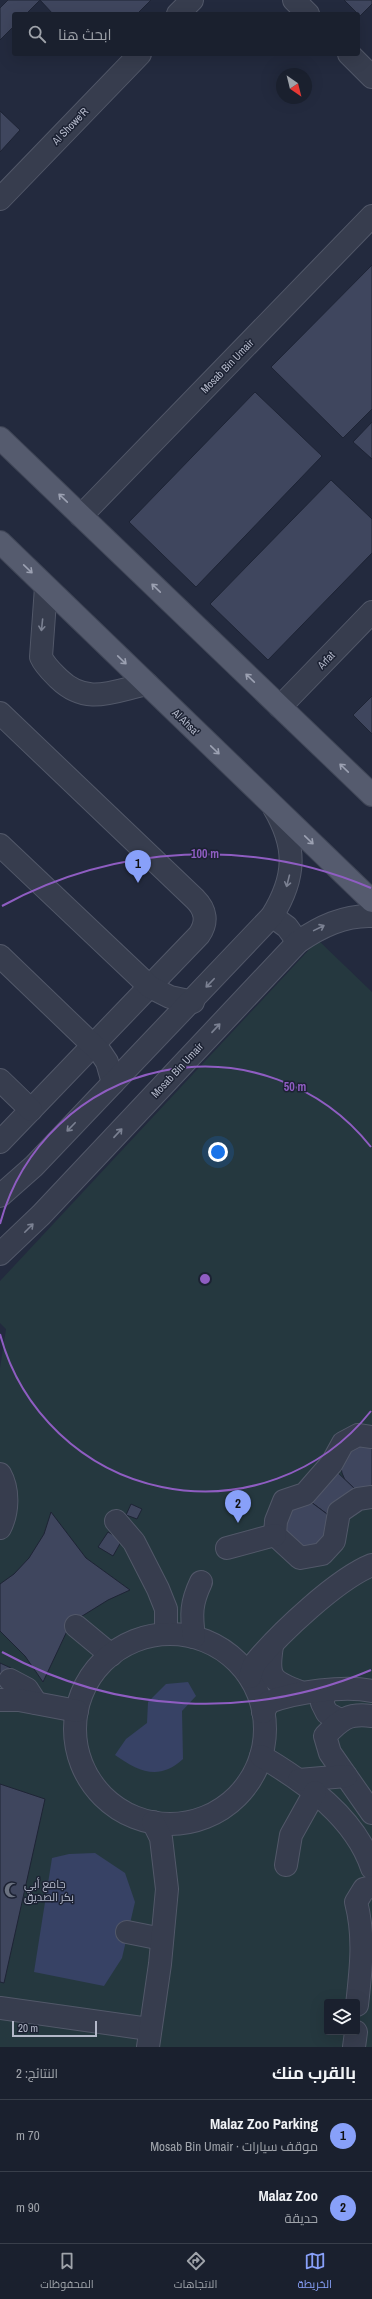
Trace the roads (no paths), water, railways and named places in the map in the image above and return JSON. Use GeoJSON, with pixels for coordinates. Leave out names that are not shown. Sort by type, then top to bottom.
{"type":"FeatureCollection","features":[{"type":"Feature","properties":{"kind":"main road"},"geometry":{"type":"LineString","coordinates":[[0,438],[372,795]]}},
{"type":"Feature","properties":{"kind":"main road","name":"Al Ahsa'"},"geometry":{"type":"LineString","coordinates":[[0,542],[372,901]]}},
{"type":"Feature","properties":{"kind":"street"},"geometry":{"type":"LineString","coordinates":[[180,12],[192,0]]}},
{"type":"Feature","properties":{"kind":"street"},"geometry":{"type":"LineString","coordinates":[[294,0],[306,12]]}},
{"type":"Feature","properties":{"kind":"street","name":"Al Showe'R"},"geometry":{"type":"LineString","coordinates":[[0,199],[138,56]]}},
{"type":"Feature","properties":{"kind":"street"},"geometry":{"type":"LineString","coordinates":[[351,56],[372,77]]}},
{"type":"Feature","properties":{"kind":"street","name":"Mosab Bin Umair"},"geometry":{"type":"LineString","coordinates":[[81,516],[372,216]]}},
{"type":"Feature","properties":{"kind":"street"},"geometry":{"type":"LineString","coordinates":[[46,586],[40,646],[41,657],[47,667],[68,687],[80,694],[93,695],[147,684]]}},
{"type":"Feature","properties":{"kind":"street","name":"Arfat"},"geometry":{"type":"LineString","coordinates":[[280,707],[372,612]]}},
{"type":"Feature","properties":{"kind":"street"},"geometry":{"type":"LineString","coordinates":[[0,713],[201,905],[205,916],[204,928],[150,987],[0,1142]]}},
{"type":"Feature","properties":{"kind":"street"},"geometry":{"type":"LineString","coordinates":[[0,1196],[34,1166],[193,1002],[272,916],[283,899],[289,880],[291,861],[289,841],[282,822],[272,805]]}},
{"type":"Feature","properties":{"kind":"street"},"geometry":{"type":"LineString","coordinates":[[0,845],[150,987],[170,997],[193,1002]]}},
{"type":"Feature","properties":{"kind":"street"},"geometry":{"type":"LineString","coordinates":[[272,916],[287,926],[298,942]]}},
{"type":"Feature","properties":{"kind":"street","name":"Mosab Bin Umair"},"geometry":{"type":"LineString","coordinates":[[0,1254],[41,1216],[298,942],[332,923],[350,918],[372,916]]}},
{"type":"Feature","properties":{"kind":"street"},"geometry":{"type":"LineString","coordinates":[[0,956],[94,1045],[107,1062],[114,1083]]}},
{"type":"Feature","properties":{"kind":"street"},"geometry":{"type":"LineString","coordinates":[[0,1080],[31,1110]]}},
{"type":"Feature","properties":{"kind":"street"},"geometry":{"type":"LineString","coordinates":[[275,1535],[276,1521],[284,1501],[305,1494],[332,1463],[343,1442],[358,1436],[372,1437]]}},
{"type":"Feature","properties":{"kind":"street"},"geometry":{"type":"LineString","coordinates":[[0,1474],[6,1492],[6,1507],[0,1528]]}},
{"type":"Feature","properties":{"kind":"street"},"geometry":{"type":"LineString","coordinates":[[275,1535],[300,1558],[322,1554],[334,1541],[339,1512],[358,1499],[372,1497]]}},
{"type":"Feature","properties":{"kind":"street"},"geometry":{"type":"LineString","coordinates":[[116,1521],[134,1542],[158,1589],[166,1609],[166,1634]]}},
{"type":"Feature","properties":{"kind":"street"},"geometry":{"type":"LineString","coordinates":[[227,1548],[275,1535]]}},
{"type":"Feature","properties":{"kind":"street"},"geometry":{"type":"LineString","coordinates":[[250,1678],[254,1664],[324,1596],[372,1565]]}},
{"type":"Feature","properties":{"kind":"street"},"geometry":{"type":"LineString","coordinates":[[194,1637],[190,1612],[201,1582]]}},
{"type":"Feature","properties":{"kind":"street"},"geometry":{"type":"LineString","coordinates":[[76,1626],[111,1655]]}},
{"type":"Feature","properties":{"kind":"street"},"geometry":{"type":"LineString","coordinates":[[166,1634],[194,1637],[216,1646],[235,1659],[250,1678],[258,1694],[263,1712],[265,1734],[261,1756],[253,1774],[242,1791],[227,1804],[210,1815],[192,1822],[152,1822],[134,1818],[118,1808],[103,1797],[91,1782],[82,1766],[76,1748],[74,1730],[76,1711],[83,1690],[95,1670],[111,1655],[137,1640],[166,1634]]}},
{"type":"Feature","properties":{"kind":"street"},"geometry":{"type":"LineString","coordinates":[[272,1646],[270,1662],[271,1674],[278,1684],[300,1692]]}},
{"type":"Feature","properties":{"kind":"street"},"geometry":{"type":"LineString","coordinates":[[10,1680],[27,1689],[36,1703]]}},
{"type":"Feature","properties":{"kind":"street"},"geometry":{"type":"LineString","coordinates":[[263,1712],[269,1702],[300,1692],[360,1688],[372,1691]]}},
{"type":"Feature","properties":{"kind":"street"},"geometry":{"type":"LineString","coordinates":[[326,1691],[322,1703],[327,1713],[340,1720]]}},
{"type":"Feature","properties":{"kind":"street"},"geometry":{"type":"LineString","coordinates":[[0,1700],[19,1700],[76,1711]]}},
{"type":"Feature","properties":{"kind":"street"},"geometry":{"type":"LineString","coordinates":[[342,1817],[371,1811],[330,1753],[325,1736],[340,1720],[356,1714],[372,1716]]}},
{"type":"Feature","properties":{"kind":"street"},"geometry":{"type":"LineString","coordinates":[[261,1756],[307,1786],[342,1817],[359,1842],[372,1868]]}},
{"type":"Feature","properties":{"kind":"street"},"geometry":{"type":"LineString","coordinates":[[307,1786],[346,1776]]}},
{"type":"Feature","properties":{"kind":"street"},"geometry":{"type":"LineString","coordinates":[[286,1865],[291,1835],[307,1786]]}},
{"type":"Feature","properties":{"kind":"street"},"geometry":{"type":"LineString","coordinates":[[0,2008],[148,2038],[157,1991],[167,1889],[161,1838],[152,1822]]}},
{"type":"Feature","properties":{"kind":"street"},"geometry":{"type":"LineString","coordinates":[[358,1999],[363,1951],[360,1918],[356,1902],[364,1889],[372,1887]]}},
{"type":"Feature","properties":{"kind":"street"},"geometry":{"type":"LineString","coordinates":[[127,1932],[162,1939]]}},
{"type":"Feature","properties":{"kind":"street"},"geometry":{"type":"LineString","coordinates":[[354,2047],[356,2035]]}},
{"type":"Feature","properties":{"kind":"water"},"geometry":{"type":"Polygon","coordinates":[[[188,1682],[196,1696],[182,1711],[183,1759],[166,1770],[149,1772],[132,1766],[115,1755],[126,1739],[147,1723],[148,1702],[166,1684],[188,1682]]]}},
{"type":"Feature","properties":{"kind":"water"},"geometry":{"type":"Polygon","coordinates":[[[95,1853],[125,1873],[135,1902],[122,1958],[104,1986],[34,1972],[52,1858],[69,1854],[95,1853]]]}},
{"type":"Feature","properties":{"kind":"place","name":"Malaz Zoo Parking"},"geometry":{"type":"Point","coordinates":[138,883]}},
{"type":"Feature","properties":{"kind":"place","name":"Malaz Zoo"},"geometry":{"type":"Point","coordinates":[238,1523]}},
{"type":"Feature","properties":{"kind":"place","name":"جامع أبي بكر الصديق"},"geometry":{"type":"Point","coordinates":[12,1890]}}]}
